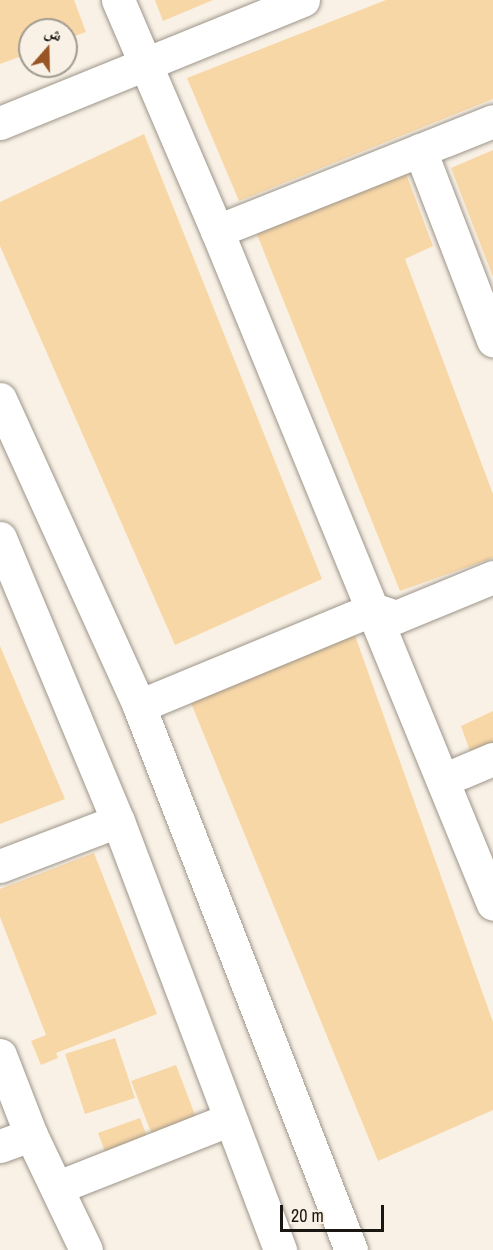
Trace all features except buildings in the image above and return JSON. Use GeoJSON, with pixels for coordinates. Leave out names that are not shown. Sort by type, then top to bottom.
{"type":"FeatureCollection","features":[{"type":"Feature","properties":{"kind":"street"},"geometry":{"type":"LineString","coordinates":[[118,0],[144,65],[218,231],[493,904]]}},
{"type":"Feature","properties":{"kind":"street"},"geometry":{"type":"LineString","coordinates":[[0,123],[303,0]]}},
{"type":"Feature","properties":{"kind":"street"},"geometry":{"type":"LineString","coordinates":[[218,231],[493,121]]}},
{"type":"Feature","properties":{"kind":"street"},"geometry":{"type":"LineString","coordinates":[[420,150],[487,304],[493,340]]}},
{"type":"Feature","properties":{"kind":"street"},"geometry":{"type":"LineString","coordinates":[[0,399],[139,706],[351,1250]]}},
{"type":"Feature","properties":{"kind":"street"},"geometry":{"type":"LineString","coordinates":[[0,538],[118,821],[228,1120],[280,1250]]}},
{"type":"Feature","properties":{"kind":"street"},"geometry":{"type":"LineString","coordinates":[[139,706],[374,609],[396,617],[493,577]]}},
{"type":"Feature","properties":{"kind":"street"},"geometry":{"type":"LineString","coordinates":[[443,780],[493,759]]}},
{"type":"Feature","properties":{"kind":"street"},"geometry":{"type":"LineString","coordinates":[[0,866],[118,821]]}},
{"type":"Feature","properties":{"kind":"street"},"geometry":{"type":"LineString","coordinates":[[0,1055],[31,1135],[58,1187],[86,1250]]}},
{"type":"Feature","properties":{"kind":"street"},"geometry":{"type":"LineString","coordinates":[[58,1187],[228,1120]]}},
{"type":"Feature","properties":{"kind":"street"},"geometry":{"type":"LineString","coordinates":[[0,1146],[31,1135]]}}]}
